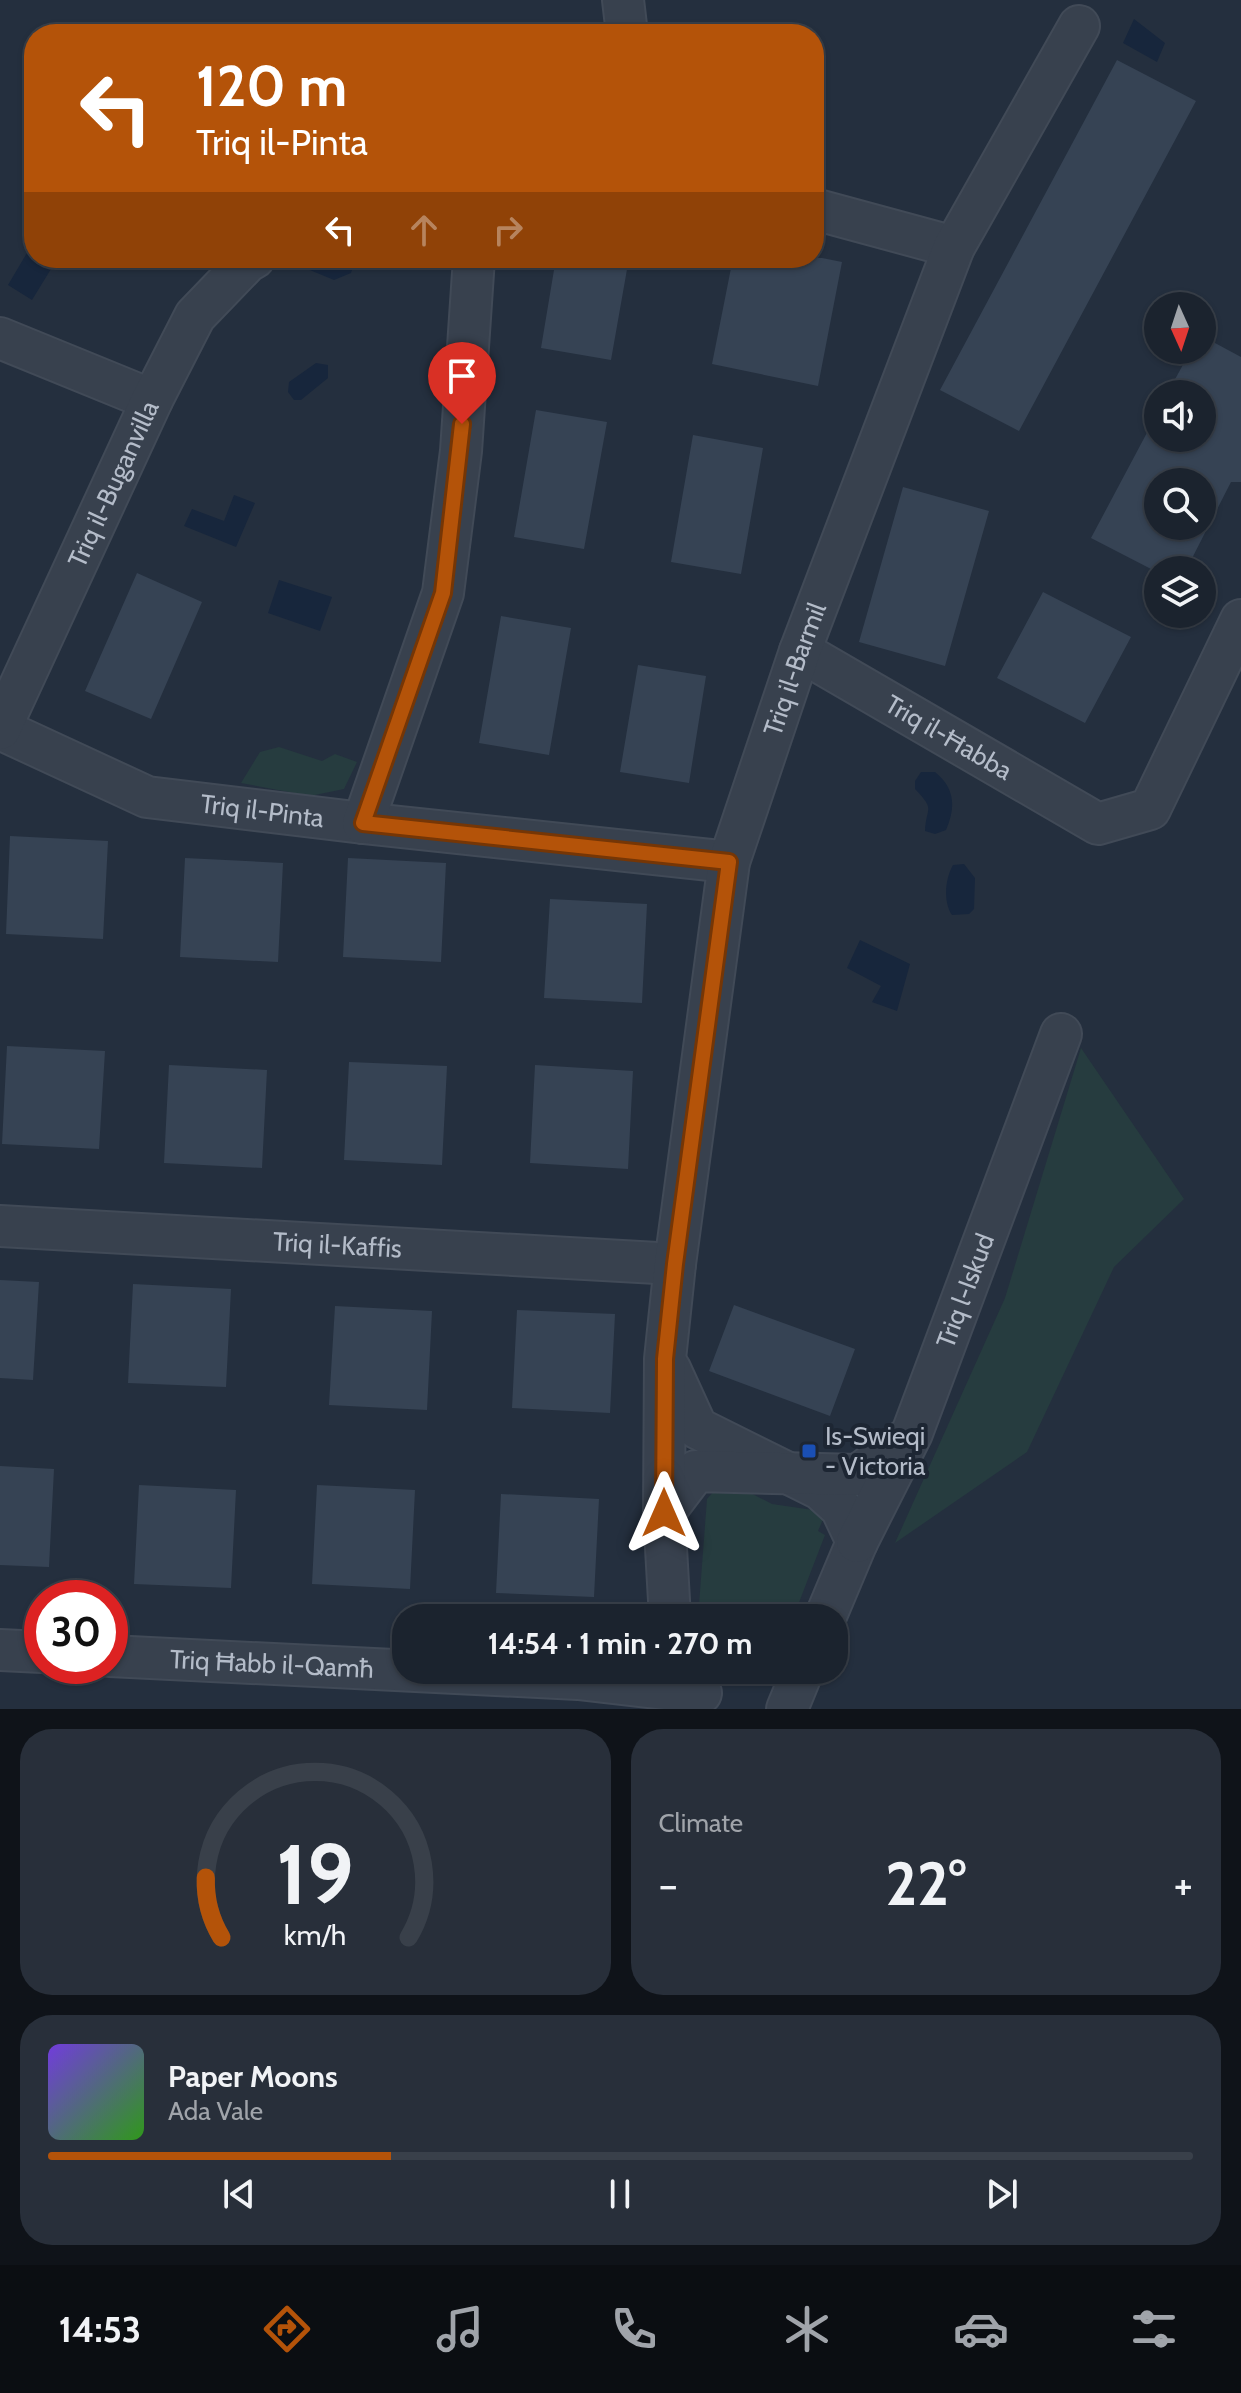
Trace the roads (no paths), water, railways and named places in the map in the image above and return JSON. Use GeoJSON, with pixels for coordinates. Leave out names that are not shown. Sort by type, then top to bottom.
{"type":"FeatureCollection","features":[{"type":"Feature","properties":{"kind":"street"},"geometry":{"type":"LineString","coordinates":[[623,0],[626,24]]}},
{"type":"Feature","properties":{"kind":"street","name":"Triq il-Barmil"},"geometry":{"type":"LineString","coordinates":[[669,1604],[664,1513],[665,1359],[729,862],[800,651],[954,247],[1079,26]]}},
{"type":"Feature","properties":{"kind":"street"},"geometry":{"type":"LineString","coordinates":[[824,212],[954,247]]}},
{"type":"Feature","properties":{"kind":"street","name":"Triq il-Buganvilla"},"geometry":{"type":"LineString","coordinates":[[0,729],[152,400],[195,316],[244,268]]}},
{"type":"Feature","properties":{"kind":"street"},"geometry":{"type":"LineString","coordinates":[[363,823],[443,593],[461,451],[473,268]]}},
{"type":"Feature","properties":{"kind":"street"},"geometry":{"type":"LineString","coordinates":[[0,338],[152,400]]}},
{"type":"Feature","properties":{"kind":"street","name":"Triq il-Ħabba"},"geometry":{"type":"LineString","coordinates":[[800,651],[1098,824],[1150,809],[1241,620]]}},
{"type":"Feature","properties":{"kind":"street","name":"Triq il-Pinta"},"geometry":{"type":"LineString","coordinates":[[0,729],[147,797],[729,862]]}},
{"type":"Feature","properties":{"kind":"street","name":"Triq l-Iskud"},"geometry":{"type":"LineString","coordinates":[[831,1604],[857,1542],[912,1433],[1061,1034]]}},
{"type":"Feature","properties":{"kind":"street","name":"Triq il-Kaffis"},"geometry":{"type":"LineString","coordinates":[[0,1226],[675,1264]]}},
{"type":"Feature","properties":{"kind":"street"},"geometry":{"type":"LineString","coordinates":[[665,1359],[697,1428],[820,1489],[841,1508],[857,1542]]}},
{"type":"Feature","properties":{"kind":"street"},"geometry":{"type":"LineString","coordinates":[[664,1513],[696,1471],[858,1475],[912,1433]]}},
{"type":"Feature","properties":{"kind":"street"},"geometry":{"type":"LineString","coordinates":[[0,1650],[24,1651]]}},
{"type":"Feature","properties":{"kind":"street","name":"Triq Ħabb il-Qamħ"},"geometry":{"type":"LineString","coordinates":[[128,1657],[392,1667]]}},
{"type":"Feature","properties":{"kind":"street","name":"Triq Ħabb il-Qamħ"},"geometry":{"type":"LineString","coordinates":[[656,1684],[703,1691]]}},
{"type":"Feature","properties":{"kind":"water"},"geometry":{"type":"Polygon","coordinates":[[[1134,19],[1165,43],[1157,62],[1123,43],[1134,19]]]}},
{"type":"Feature","properties":{"kind":"water"},"geometry":{"type":"Polygon","coordinates":[[[24,258],[24,268],[51,268],[32,300],[8,285],[24,258]]]}},
{"type":"Feature","properties":{"kind":"water"},"geometry":{"type":"Polygon","coordinates":[[[305,268],[353,268],[351,273],[334,280],[305,268]]]}},
{"type":"Feature","properties":{"kind":"water"},"geometry":{"type":"Polygon","coordinates":[[[316,363],[328,365],[328,378],[301,400],[294,400],[288,392],[289,382],[316,363]]]}},
{"type":"Feature","properties":{"kind":"water"},"geometry":{"type":"Polygon","coordinates":[[[234,495],[255,503],[236,547],[184,526],[192,509],[224,521],[234,495]]]}},
{"type":"Feature","properties":{"kind":"water"},"geometry":{"type":"Polygon","coordinates":[[[279,580],[332,597],[320,631],[268,613],[279,580]]]}},
{"type":"Feature","properties":{"kind":"water"},"geometry":{"type":"Polygon","coordinates":[[[921,772],[935,772],[947,785],[952,798],[946,830],[935,834],[925,831],[928,805],[915,789],[915,781],[921,772]]]}},
{"type":"Feature","properties":{"kind":"water"},"geometry":{"type":"Polygon","coordinates":[[[964,864],[975,878],[974,909],[969,914],[952,915],[946,897],[948,877],[953,865],[964,864]]]}},
{"type":"Feature","properties":{"kind":"water"},"geometry":{"type":"Polygon","coordinates":[[[860,940],[910,964],[897,1011],[872,1002],[881,986],[847,968],[860,940]]]}},
{"type":"Feature","properties":{"kind":"place","name":"Is-Swieqi - Victoria"},"geometry":{"type":"Point","coordinates":[809,1451]}}]}
